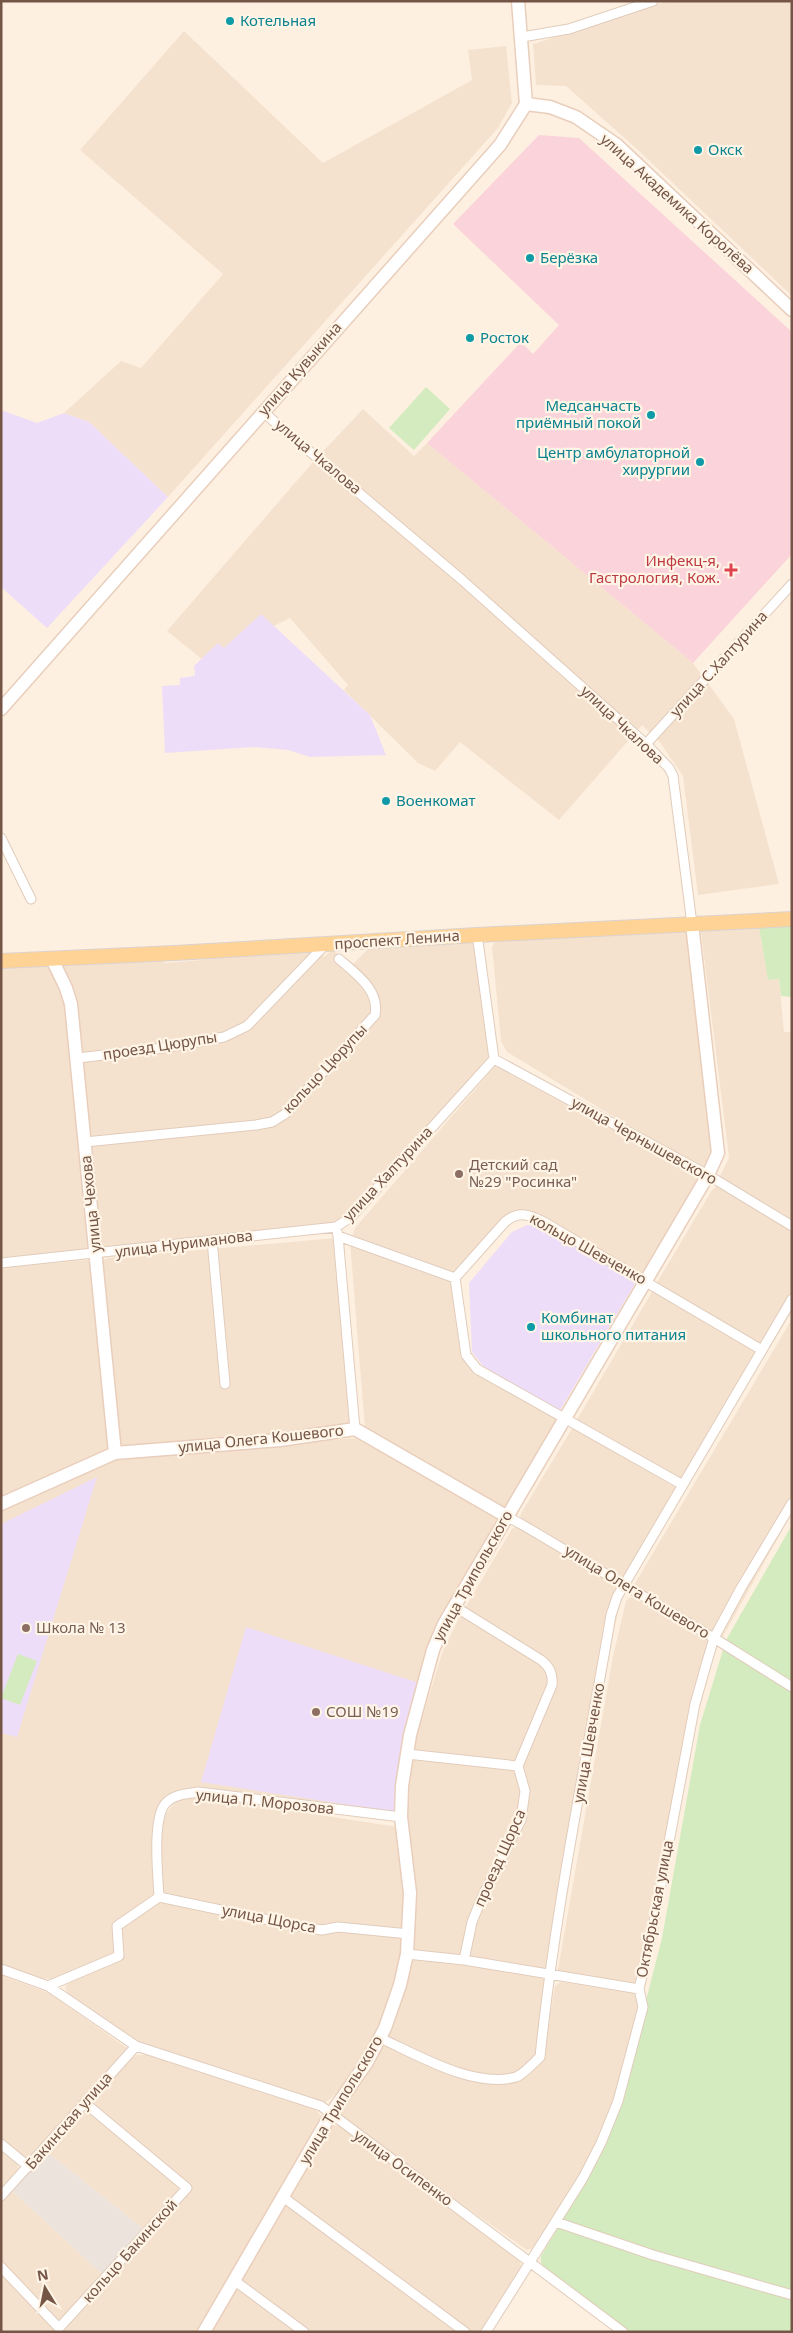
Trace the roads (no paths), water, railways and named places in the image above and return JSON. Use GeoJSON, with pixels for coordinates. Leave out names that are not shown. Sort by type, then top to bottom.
{"type":"FeatureCollection","features":[{"type":"Feature","properties":{"kind":"main road","name":"проспект Ленина"},"geometry":{"type":"LineString","coordinates":[[1,961],[792,919]]}},
{"type":"Feature","properties":{"kind":"street"},"geometry":{"type":"LineString","coordinates":[[518,1],[526,104]]}},
{"type":"Feature","properties":{"kind":"street"},"geometry":{"type":"LineString","coordinates":[[522,37],[569,29],[653,1]]}},
{"type":"Feature","properties":{"kind":"street","name":"улица Академика Королёва"},"geometry":{"type":"LineString","coordinates":[[526,104],[550,107],[576,117],[617,145],[792,310]]}},
{"type":"Feature","properties":{"kind":"street","name":"улица Кувыкина"},"geometry":{"type":"LineString","coordinates":[[1,708],[500,145],[526,104]]}},
{"type":"Feature","properties":{"kind":"street","name":"улица Чкалова"},"geometry":{"type":"LineString","coordinates":[[263,412],[461,579],[646,744],[669,768],[673,776],[692,924],[718,1153],[708,1175]]}},
{"type":"Feature","properties":{"kind":"street","name":"улица С.Халтурина"},"geometry":{"type":"LineString","coordinates":[[646,744],[792,584]]}},
{"type":"Feature","properties":{"kind":"street"},"geometry":{"type":"LineString","coordinates":[[1,838],[31,899]]}},
{"type":"Feature","properties":{"kind":"street"},"geometry":{"type":"LineString","coordinates":[[478,941],[494,1059]]}},
{"type":"Feature","properties":{"kind":"street","name":"проезд Цюрупы"},"geometry":{"type":"LineString","coordinates":[[78,1058],[163,1048],[224,1037],[248,1026],[326,944]]}},
{"type":"Feature","properties":{"kind":"street","name":"улица Чехова"},"geometry":{"type":"LineString","coordinates":[[52,959],[69,995],[78,1058],[115,1453]]}},
{"type":"Feature","properties":{"kind":"street","name":"кольцо Цюрупы"},"geometry":{"type":"LineString","coordinates":[[85,1142],[256,1125],[272,1122],[285,1114],[375,1015],[377,1006],[373,993],[365,982],[339,959]]}},
{"type":"Feature","properties":{"kind":"street","name":"улица Чернышевского"},"geometry":{"type":"LineString","coordinates":[[494,1059],[708,1175],[792,1226]]}},
{"type":"Feature","properties":{"kind":"street","name":"улица Халтурина"},"geometry":{"type":"LineString","coordinates":[[355,1429],[337,1232],[494,1059]]}},
{"type":"Feature","properties":{"kind":"street","name":"улица Трипольского"},"geometry":{"type":"LineString","coordinates":[[204,2332],[236,2281],[282,2197],[331,2114],[354,2082],[380,2038],[400,1986],[407,1954],[410,1893],[401,1816],[402,1786],[407,1754],[432,1650],[454,1606],[506,1516],[565,1419],[644,1280],[708,1175]]}},
{"type":"Feature","properties":{"kind":"street","name":"кольцо Шевченко"},"geometry":{"type":"LineString","coordinates":[[455,1278],[505,1222],[514,1215],[525,1214],[542,1221],[762,1350]]}},
{"type":"Feature","properties":{"kind":"street"},"geometry":{"type":"LineString","coordinates":[[337,1232],[455,1278],[466,1355],[477,1369],[683,1485]]}},
{"type":"Feature","properties":{"kind":"street","name":"улица Нуриманова"},"geometry":{"type":"LineString","coordinates":[[1,1263],[212,1240],[337,1232]]}},
{"type":"Feature","properties":{"kind":"street"},"geometry":{"type":"LineString","coordinates":[[212,1240],[225,1384]]}},
{"type":"Feature","properties":{"kind":"street","name":"улица Шевченко"},"geometry":{"type":"LineString","coordinates":[[380,2038],[448,2069],[495,2080],[518,2076],[540,2057],[548,1974],[563,1879],[611,1615],[623,1585],[792,1300]]}},
{"type":"Feature","properties":{"kind":"street","name":"улица Олега Кошевого"},"geometry":{"type":"LineString","coordinates":[[1,1504],[115,1453],[280,1440],[355,1429],[521,1524],[714,1638],[792,1687]]}},
{"type":"Feature","properties":{"kind":"street","name":"Октябрьская улица"},"geometry":{"type":"LineString","coordinates":[[486,2332],[556,2222],[601,2143],[618,2101],[643,2006],[639,1989],[653,1927],[694,1704],[714,1638],[741,1588],[792,1503]]}},
{"type":"Feature","properties":{"kind":"street"},"geometry":{"type":"LineString","coordinates":[[407,1754],[518,1766],[552,1685],[551,1671],[541,1660],[454,1606]]}},
{"type":"Feature","properties":{"kind":"street","name":"проезд Щорса"},"geometry":{"type":"LineString","coordinates":[[464,1960],[476,1913],[520,1820],[525,1790],[518,1766]]}},
{"type":"Feature","properties":{"kind":"street","name":"улица П. Морозова"},"geometry":{"type":"LineString","coordinates":[[159,1897],[158,1830],[164,1805],[170,1799],[182,1794],[198,1792],[401,1816]]}},
{"type":"Feature","properties":{"kind":"street"},"geometry":{"type":"LineString","coordinates":[[48,1986],[119,1956],[117,1926],[159,1897]]}},
{"type":"Feature","properties":{"kind":"street","name":"улица Щорса"},"geometry":{"type":"LineString","coordinates":[[159,1897],[322,1930],[338,1927],[409,1934]]}},
{"type":"Feature","properties":{"kind":"street"},"geometry":{"type":"LineString","coordinates":[[407,1954],[464,1960],[639,1989]]}},
{"type":"Feature","properties":{"kind":"street","name":"улица Осипенко"},"geometry":{"type":"LineString","coordinates":[[1,1969],[48,1986],[136,2046],[321,2106],[623,2332]]}},
{"type":"Feature","properties":{"kind":"street","name":"Бакинская улица"},"geometry":{"type":"LineString","coordinates":[[1,2196],[136,2046]]}},
{"type":"Feature","properties":{"kind":"street","name":"кольцо Бакинской"},"geometry":{"type":"LineString","coordinates":[[1,2267],[59,2328],[187,2188],[84,2103]]}},
{"type":"Feature","properties":{"kind":"street"},"geometry":{"type":"LineString","coordinates":[[1,2144],[29,2167]]}},
{"type":"Feature","properties":{"kind":"street"},"geometry":{"type":"LineString","coordinates":[[282,2197],[465,2332]]}},
{"type":"Feature","properties":{"kind":"street"},"geometry":{"type":"LineString","coordinates":[[556,2222],[653,2255],[792,2295]]}},
{"type":"Feature","properties":{"kind":"street"},"geometry":{"type":"LineString","coordinates":[[236,2281],[304,2332]]}},
{"type":"Feature","properties":{"kind":"place","name":"Котельная"},"geometry":{"type":"Point","coordinates":[230,21]}},
{"type":"Feature","properties":{"kind":"place","name":"Окск"},"geometry":{"type":"Point","coordinates":[698,150]}},
{"type":"Feature","properties":{"kind":"place","name":"Берёзка"},"geometry":{"type":"Point","coordinates":[530,258]}},
{"type":"Feature","properties":{"kind":"place","name":"Росток"},"geometry":{"type":"Point","coordinates":[470,338]}},
{"type":"Feature","properties":{"kind":"place","name":"Медсанчасть приёмный покой"},"geometry":{"type":"Point","coordinates":[651,415]}},
{"type":"Feature","properties":{"kind":"place","name":"Центр амбулаторной хирургии"},"geometry":{"type":"Point","coordinates":[700,462]}},
{"type":"Feature","properties":{"kind":"place","name":"Инфекц-я, Гастрология, Кож."},"geometry":{"type":"Point","coordinates":[731,570]}},
{"type":"Feature","properties":{"kind":"place","name":"Военкомат"},"geometry":{"type":"Point","coordinates":[386,801]}},
{"type":"Feature","properties":{"kind":"place","name":"Детский сад №29 \"Росинка\""},"geometry":{"type":"Point","coordinates":[459,1174]}},
{"type":"Feature","properties":{"kind":"place","name":"Комбинат школьного питания"},"geometry":{"type":"Point","coordinates":[531,1327]}},
{"type":"Feature","properties":{"kind":"place","name":"Школа № 13"},"geometry":{"type":"Point","coordinates":[26,1628]}},
{"type":"Feature","properties":{"kind":"place","name":"СОШ №19"},"geometry":{"type":"Point","coordinates":[316,1712]}}]}
